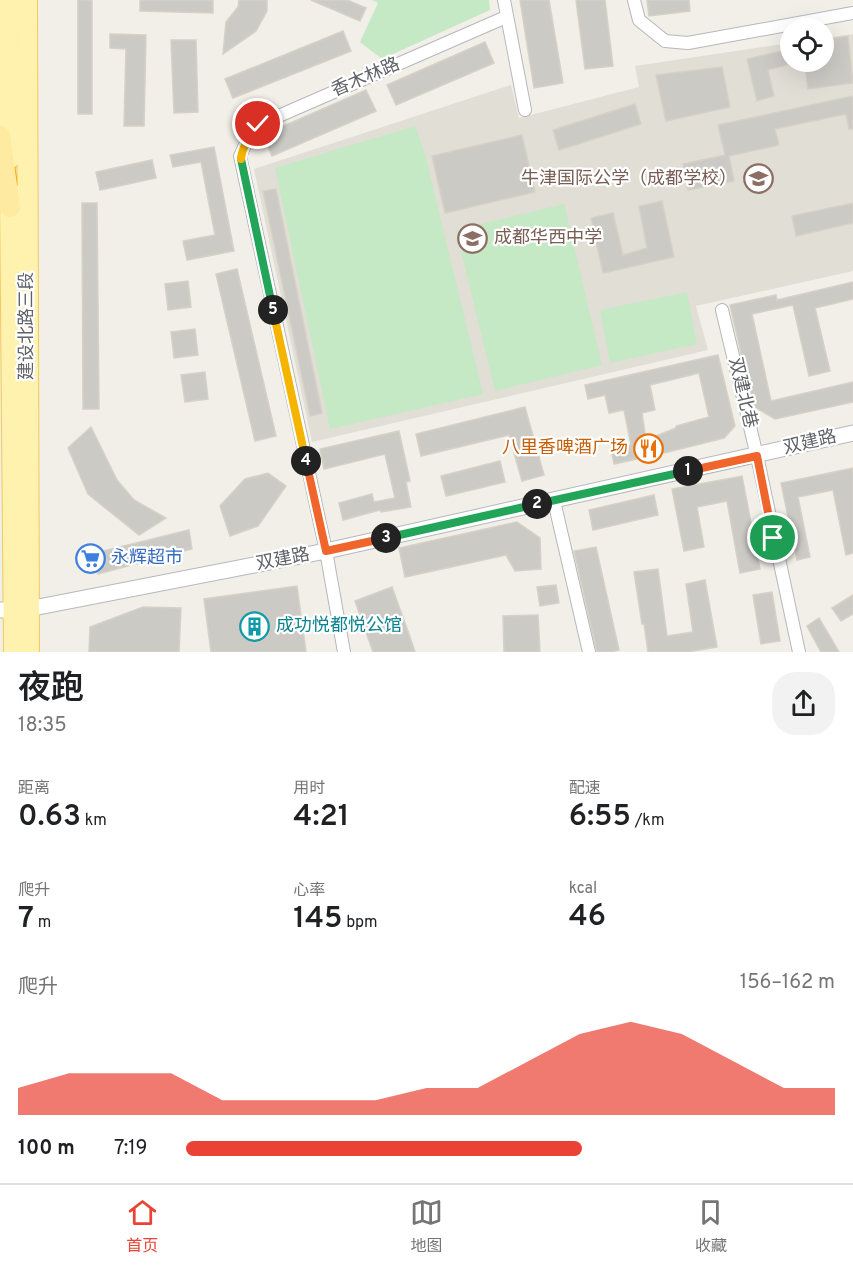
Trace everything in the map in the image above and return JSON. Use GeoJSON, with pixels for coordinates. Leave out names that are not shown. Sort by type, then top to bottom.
{"type":"FeatureCollection","features":[{"type":"Feature","properties":{"kind":"highway"},"geometry":{"type":"LineString","coordinates":[[0,136],[10,207]]}},
{"type":"Feature","properties":{"kind":"main road","name":"建设北路三段"},"geometry":{"type":"LineString","coordinates":[[7,0],[14,652]]}},
{"type":"Feature","properties":{"kind":"main road","name":"建设北路三段"},"geometry":{"type":"LineString","coordinates":[[27,0],[13,610],[28,652]]}},
{"type":"Feature","properties":{"kind":"street"},"geometry":{"type":"LineString","coordinates":[[504,0],[525,110]]}},
{"type":"Feature","properties":{"kind":"street"},"geometry":{"type":"LineString","coordinates":[[634,0],[639,20],[656,34],[665,41],[688,43],[853,13]]}},
{"type":"Feature","properties":{"kind":"street","name":"香木林路"},"geometry":{"type":"LineString","coordinates":[[326,551],[240,156],[258,124],[506,17]]}},
{"type":"Feature","properties":{"kind":"street","name":"双建北巷"},"geometry":{"type":"LineString","coordinates":[[722,310],[757,456],[799,652]]}},
{"type":"Feature","properties":{"kind":"street","name":"双建路"},"geometry":{"type":"LineString","coordinates":[[13,610],[326,551],[853,434]]}},
{"type":"Feature","properties":{"kind":"street"},"geometry":{"type":"LineString","coordinates":[[555,501],[589,652]]}},
{"type":"Feature","properties":{"kind":"street"},"geometry":{"type":"LineString","coordinates":[[326,551],[344,652]]}},
{"type":"Feature","properties":{"kind":"shaded area","name":"成都华西中学"},"geometry":{"type":"Polygon","coordinates":[[[853,34],[853,271],[696,306],[708,350],[312,442],[254,169],[511,85],[519,118],[639,87],[635,66],[780,44],[780,72],[834,72],[834,37],[853,34]]]}},
{"type":"Feature","properties":{"kind":"green space"},"geometry":{"type":"Polygon","coordinates":[[[372,0],[489,0],[490,10],[382,59],[360,42],[378,3],[372,0]]]}},
{"type":"Feature","properties":{"kind":"green space"},"geometry":{"type":"Polygon","coordinates":[[[415,126],[425,154],[483,394],[330,429],[275,168],[415,126]]]}},
{"type":"Feature","properties":{"kind":"green space"},"geometry":{"type":"Polygon","coordinates":[[[564,204],[602,365],[495,391],[456,230],[564,204]]]}},
{"type":"Feature","properties":{"kind":"green space"},"geometry":{"type":"Polygon","coordinates":[[[687,292],[697,344],[610,363],[600,310],[687,292]]]}},
{"type":"Feature","properties":{"kind":"building"},"geometry":{"type":"Polygon","coordinates":[[[78,0],[92,0],[92,114],[78,114],[78,0]]]}},
{"type":"Feature","properties":{"kind":"building"},"geometry":{"type":"Polygon","coordinates":[[[140,0],[213,0],[213,13],[140,11],[140,0]]]}},
{"type":"Feature","properties":{"kind":"building"},"geometry":{"type":"Polygon","coordinates":[[[239,0],[267,0],[267,11],[256,31],[223,54],[226,22],[238,7],[239,0]]]}},
{"type":"Feature","properties":{"kind":"building"},"geometry":{"type":"Polygon","coordinates":[[[311,0],[347,0],[366,8],[360,21],[311,0]]]}},
{"type":"Feature","properties":{"kind":"building"},"geometry":{"type":"Polygon","coordinates":[[[520,0],[549,0],[563,83],[534,88],[520,0]]]}},
{"type":"Feature","properties":{"kind":"building"},"geometry":{"type":"Polygon","coordinates":[[[576,0],[605,0],[613,66],[585,69],[576,0]]]}},
{"type":"Feature","properties":{"kind":"building"},"geometry":{"type":"Polygon","coordinates":[[[647,0],[689,0],[690,11],[649,16],[647,0]]]}},
{"type":"Feature","properties":{"kind":"building"},"geometry":{"type":"Polygon","coordinates":[[[343,31],[351,51],[233,98],[225,79],[343,31]]]}},
{"type":"Feature","properties":{"kind":"building"},"geometry":{"type":"Polygon","coordinates":[[[110,34],[146,35],[144,126],[124,126],[126,49],[110,48],[110,34]]]}},
{"type":"Feature","properties":{"kind":"building"},"geometry":{"type":"Polygon","coordinates":[[[848,36],[853,83],[808,89],[806,72],[834,72],[834,38],[848,36]]]}},
{"type":"Feature","properties":{"kind":"building"},"geometry":{"type":"Polygon","coordinates":[[[171,40],[196,40],[198,112],[174,113],[171,40]]]}},
{"type":"Feature","properties":{"kind":"building"},"geometry":{"type":"Polygon","coordinates":[[[485,42],[494,63],[396,105],[387,85],[485,42]]]}},
{"type":"Feature","properties":{"kind":"building"},"geometry":{"type":"Polygon","coordinates":[[[780,51],[780,67],[768,70],[774,96],[757,101],[747,59],[780,51]]]}},
{"type":"Feature","properties":{"kind":"building"},"geometry":{"type":"Polygon","coordinates":[[[722,67],[730,107],[666,121],[656,75],[722,67]]]}},
{"type":"Feature","properties":{"kind":"building"},"geometry":{"type":"Polygon","coordinates":[[[366,90],[376,111],[272,156],[263,135],[366,90]]]}},
{"type":"Feature","properties":{"kind":"building"},"geometry":{"type":"Polygon","coordinates":[[[853,96],[853,129],[849,129],[846,114],[775,129],[779,145],[729,156],[734,181],[688,190],[683,164],[725,155],[718,125],[853,96]]]}},
{"type":"Feature","properties":{"kind":"building"},"geometry":{"type":"Polygon","coordinates":[[[635,104],[641,124],[559,150],[553,130],[635,104]]]}},
{"type":"Feature","properties":{"kind":"building"},"geometry":{"type":"Polygon","coordinates":[[[522,135],[535,192],[445,213],[432,156],[522,135]]]}},
{"type":"Feature","properties":{"kind":"building"},"geometry":{"type":"Polygon","coordinates":[[[214,147],[234,251],[187,260],[183,241],[215,235],[201,162],[173,167],[170,155],[214,147]]]}},
{"type":"Feature","properties":{"kind":"building"},"geometry":{"type":"Polygon","coordinates":[[[152,160],[156,178],[100,190],[96,172],[152,160]]]}},
{"type":"Feature","properties":{"kind":"building"},"geometry":{"type":"Polygon","coordinates":[[[276,189],[322,413],[310,416],[263,191],[276,189]]]}},
{"type":"Feature","properties":{"kind":"building"},"geometry":{"type":"Polygon","coordinates":[[[662,201],[674,257],[603,273],[591,218],[613,213],[623,255],[647,248],[639,206],[662,201]]]}},
{"type":"Feature","properties":{"kind":"building"},"geometry":{"type":"Polygon","coordinates":[[[82,203],[97,203],[99,409],[83,409],[82,203]]]}},
{"type":"Feature","properties":{"kind":"building"},"geometry":{"type":"Polygon","coordinates":[[[853,203],[853,223],[796,236],[792,216],[853,203]]]}},
{"type":"Feature","properties":{"kind":"building"},"geometry":{"type":"Polygon","coordinates":[[[237,269],[276,436],[255,441],[216,274],[237,269]]]}},
{"type":"Feature","properties":{"kind":"building"},"geometry":{"type":"Polygon","coordinates":[[[188,281],[191,307],[168,310],[165,284],[188,281]]]}},
{"type":"Feature","properties":{"kind":"building"},"geometry":{"type":"Polygon","coordinates":[[[853,282],[853,299],[815,308],[830,371],[809,376],[793,305],[752,314],[771,401],[853,382],[853,402],[775,419],[753,406],[730,305],[776,295],[777,300],[853,282]]]}},
{"type":"Feature","properties":{"kind":"building"},"geometry":{"type":"Polygon","coordinates":[[[195,329],[198,355],[174,358],[171,332],[195,329]]]}},
{"type":"Feature","properties":{"kind":"building"},"geometry":{"type":"Polygon","coordinates":[[[718,355],[735,426],[724,438],[614,464],[611,449],[631,445],[624,410],[609,413],[605,395],[588,399],[585,385],[718,355]],[[699,373],[650,385],[655,410],[642,413],[646,440],[676,428],[676,426],[709,417],[699,373]]]}},
{"type":"Feature","properties":{"kind":"building"},"geometry":{"type":"Polygon","coordinates":[[[205,372],[208,399],[185,402],[181,375],[205,372]]]}},
{"type":"Feature","properties":{"kind":"building"},"geometry":{"type":"Polygon","coordinates":[[[525,407],[544,475],[522,481],[509,435],[421,456],[416,434],[525,407]]]}},
{"type":"Feature","properties":{"kind":"building"},"geometry":{"type":"Polygon","coordinates":[[[91,427],[117,480],[134,500],[166,518],[139,535],[88,494],[68,448],[91,427]]]}},
{"type":"Feature","properties":{"kind":"building"},"geometry":{"type":"Polygon","coordinates":[[[399,431],[410,481],[406,482],[411,507],[381,512],[380,510],[343,520],[339,503],[372,494],[374,502],[395,498],[385,454],[324,469],[320,449],[399,431]]]}},
{"type":"Feature","properties":{"kind":"building"},"geometry":{"type":"Polygon","coordinates":[[[500,461],[505,482],[446,496],[441,476],[500,461]]]}},
{"type":"Feature","properties":{"kind":"building"},"geometry":{"type":"Polygon","coordinates":[[[853,468],[853,553],[846,555],[833,490],[798,497],[810,557],[797,560],[781,483],[853,468]]]}},
{"type":"Feature","properties":{"kind":"building"},"geometry":{"type":"Polygon","coordinates":[[[268,473],[286,486],[258,526],[230,536],[220,506],[245,479],[268,473]]]}},
{"type":"Feature","properties":{"kind":"building"},"geometry":{"type":"Polygon","coordinates":[[[742,476],[760,569],[740,573],[727,501],[697,507],[704,547],[684,551],[672,489],[742,476]]]}},
{"type":"Feature","properties":{"kind":"building"},"geometry":{"type":"Polygon","coordinates":[[[654,495],[658,515],[593,530],[589,510],[654,495]]]}},
{"type":"Feature","properties":{"kind":"building"},"geometry":{"type":"Polygon","coordinates":[[[517,522],[540,538],[541,569],[515,571],[506,555],[405,577],[399,548],[517,522]]]}},
{"type":"Feature","properties":{"kind":"building"},"geometry":{"type":"Polygon","coordinates":[[[189,530],[192,549],[98,574],[99,552],[189,530]]]}},
{"type":"Feature","properties":{"kind":"building"},"geometry":{"type":"Polygon","coordinates":[[[596,547],[619,650],[611,652],[597,652],[574,551],[596,547]]]}},
{"type":"Feature","properties":{"kind":"building"},"geometry":{"type":"Polygon","coordinates":[[[658,569],[667,636],[693,632],[686,584],[705,580],[717,647],[688,652],[648,652],[634,572],[658,569]]]}},
{"type":"Feature","properties":{"kind":"building"},"geometry":{"type":"Polygon","coordinates":[[[556,585],[559,603],[540,606],[537,587],[556,585]]]}},
{"type":"Feature","properties":{"kind":"building","name":"成功悦都悦公馆"},"geometry":{"type":"Polygon","coordinates":[[[297,586],[306,652],[211,652],[204,599],[297,586]]]}},
{"type":"Feature","properties":{"kind":"building"},"geometry":{"type":"Polygon","coordinates":[[[392,587],[415,652],[373,652],[355,601],[392,587]]]}},
{"type":"Feature","properties":{"kind":"building"},"geometry":{"type":"Polygon","coordinates":[[[772,592],[780,641],[761,644],[753,595],[772,592]]]}},
{"type":"Feature","properties":{"kind":"building"},"geometry":{"type":"Polygon","coordinates":[[[853,595],[853,614],[841,621],[832,608],[853,595]]]}},
{"type":"Feature","properties":{"kind":"building"},"geometry":{"type":"Polygon","coordinates":[[[143,607],[181,608],[179,652],[89,652],[90,627],[143,607]]]}},
{"type":"Feature","properties":{"kind":"building"},"geometry":{"type":"Polygon","coordinates":[[[538,615],[540,652],[504,652],[503,616],[538,615]]]}},
{"type":"Feature","properties":{"kind":"building"},"geometry":{"type":"Polygon","coordinates":[[[819,618],[839,652],[821,652],[807,626],[819,618]]]}},
{"type":"Feature","properties":{"kind":"place","name":"牛津国际公学（成都学校）"},"geometry":{"type":"Point","coordinates":[758,179]}},
{"type":"Feature","properties":{"kind":"place","name":"成都华西中学"},"geometry":{"type":"Point","coordinates":[473,238]}},
{"type":"Feature","properties":{"kind":"place","name":"八里香啤酒广场"},"geometry":{"type":"Point","coordinates":[649,448]}},
{"type":"Feature","properties":{"kind":"place","name":"永辉超市"},"geometry":{"type":"Point","coordinates":[90,558]}},
{"type":"Feature","properties":{"kind":"place","name":"成功悦都悦公馆"},"geometry":{"type":"Point","coordinates":[255,626]}},
{"type":"Feature","properties":{"kind":"route"},"geometry":{"type":"LineString","coordinates":[[258,124],[240,156],[326,551],[757,456],[773,538]]}}]}
